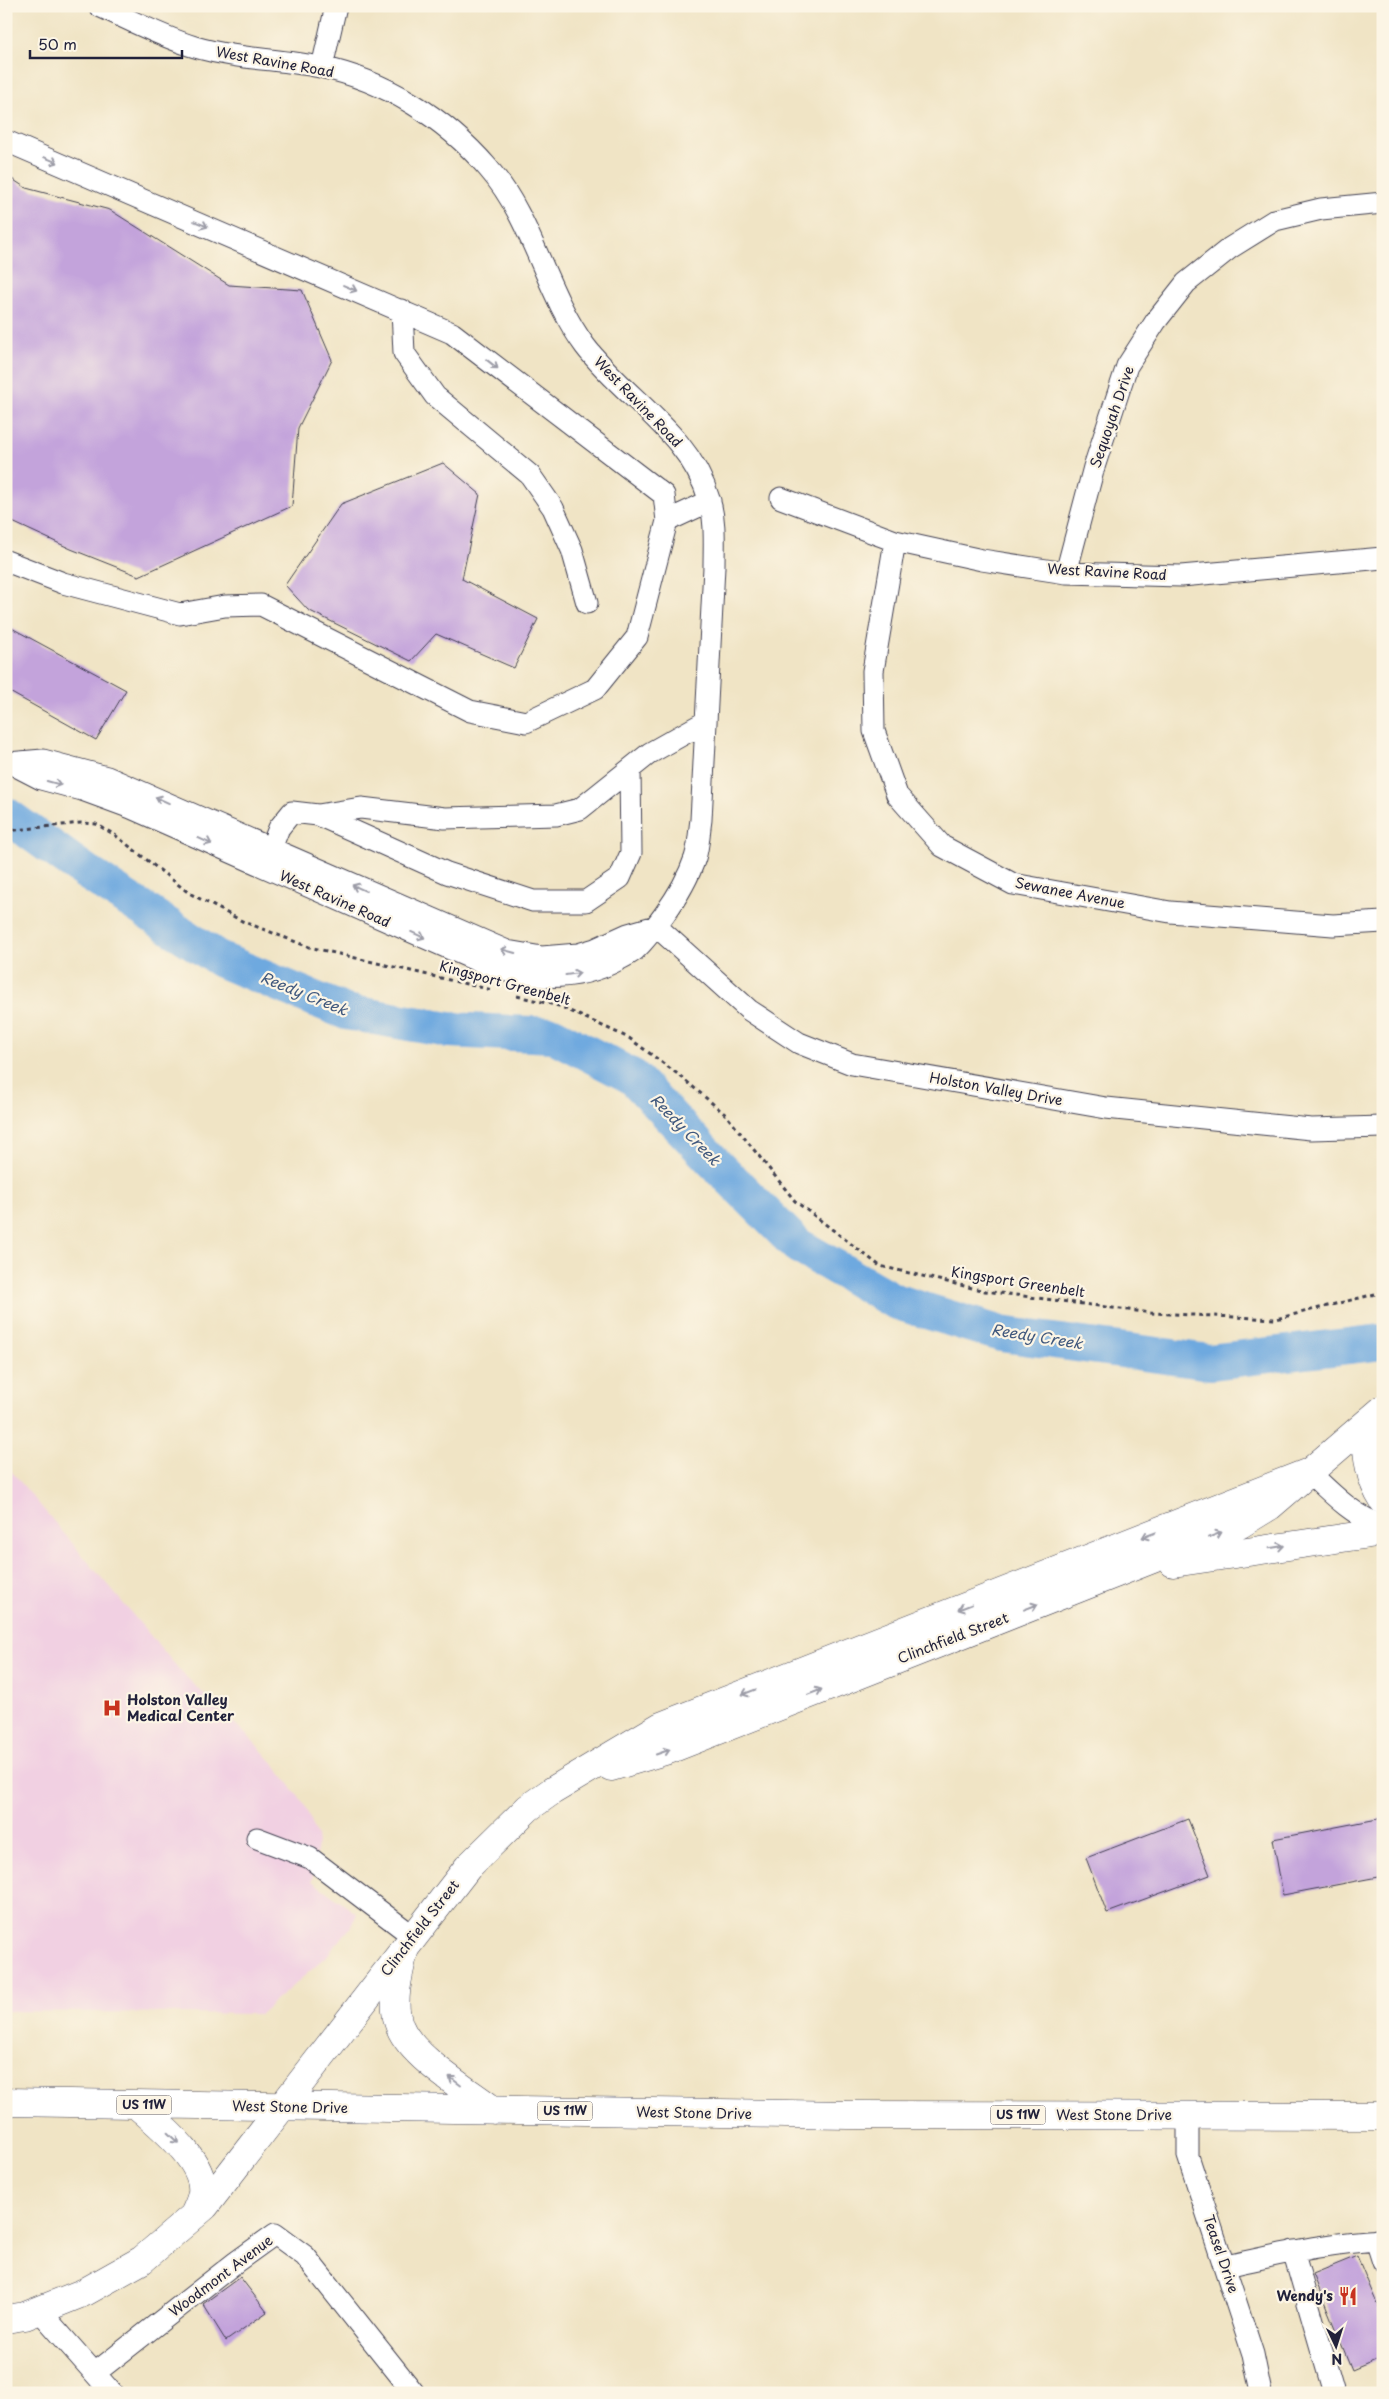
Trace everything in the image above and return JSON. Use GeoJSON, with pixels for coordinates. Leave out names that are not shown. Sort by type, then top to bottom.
{"type":"FeatureCollection","features":[{"type":"Feature","properties":{"kind":"main road","name":"Clinchfield Street"},"geometry":{"type":"LineString","coordinates":[[583,1774],[671,1749],[1239,1525],[1270,1506],[1374,1418]]}},
{"type":"Feature","properties":{"kind":"main road"},"geometry":{"type":"LineString","coordinates":[[1374,1418],[1367,1462],[1371,1478],[1383,1500]]}},
{"type":"Feature","properties":{"kind":"main road","name":"Clinchfield Street"},"geometry":{"type":"LineString","coordinates":[[6,2319],[25,2316],[85,2292],[142,2260],[205,2206],[468,1867],[528,1808],[552,1791],[661,1726],[1309,1472]]}},
{"type":"Feature","properties":{"kind":"main road"},"geometry":{"type":"LineString","coordinates":[[1125,1570],[1383,1532]]}},
{"type":"Feature","properties":{"kind":"main road"},"geometry":{"type":"LineString","coordinates":[[410,1942],[398,1976],[397,2009],[400,2027],[413,2049],[493,2110]]}},
{"type":"Feature","properties":{"kind":"main road","name":"West Stone Drive"},"geometry":{"type":"LineString","coordinates":[[6,2102],[848,2115],[1383,2116]]}},
{"type":"Feature","properties":{"kind":"main road"},"geometry":{"type":"LineString","coordinates":[[137,2105],[179,2144],[193,2162],[200,2177],[202,2192],[194,2215]]}},
{"type":"Feature","properties":{"kind":"street","name":"West Ravine Road"},"geometry":{"type":"LineString","coordinates":[[7,757],[41,779],[82,790],[267,858],[482,963],[523,975],[562,976],[609,965],[634,952],[656,926],[680,892],[695,856],[701,820],[714,567],[714,532],[710,501],[699,472],[677,439],[628,394],[586,346],[562,308],[516,211],[489,168],[448,127],[418,107],[387,90],[322,67],[218,52],[194,46],[99,6]]}},
{"type":"Feature","properties":{"kind":"street"},"geometry":{"type":"LineString","coordinates":[[322,67],[336,6]]}},
{"type":"Feature","properties":{"kind":"street"},"geometry":{"type":"LineString","coordinates":[[6,141],[452,333],[664,495],[667,521],[637,637],[595,689],[526,722],[470,711],[261,606],[225,606],[180,614],[63,583],[6,561]]}},
{"type":"Feature","properties":{"kind":"street","name":"Sequoyah Drive"},"geometry":{"type":"LineString","coordinates":[[1066,573],[1094,467],[1127,366],[1156,321],[1186,283],[1230,248],[1275,220],[1322,209],[1383,203]]}},
{"type":"Feature","properties":{"kind":"street"},"geometry":{"type":"LineString","coordinates":[[402,310],[404,353],[435,396],[530,475],[553,508],[572,550],[587,603]]}},
{"type":"Feature","properties":{"kind":"street","name":"West Ravine Road"},"geometry":{"type":"LineString","coordinates":[[781,498],[895,542],[982,560],[1066,573],[1181,576],[1383,558]]}},
{"type":"Feature","properties":{"kind":"street"},"geometry":{"type":"LineString","coordinates":[[667,521],[710,501]]}},
{"type":"Feature","properties":{"kind":"street","name":"Sewanee Avenue"},"geometry":{"type":"LineString","coordinates":[[895,542],[873,671],[874,731],[897,795],[942,846],[1013,884],[1170,912],[1333,925],[1383,922]]}},
{"type":"Feature","properties":{"kind":"street"},"geometry":{"type":"LineString","coordinates":[[267,858],[279,828],[292,812],[318,815],[361,808],[445,818],[556,815],[580,809],[650,753],[705,722]]}},
{"type":"Feature","properties":{"kind":"street"},"geometry":{"type":"LineString","coordinates":[[318,815],[447,873],[533,901],[586,901],[620,878],[631,853],[630,769]]}},
{"type":"Feature","properties":{"kind":"street","name":"Holston Valley Drive"},"geometry":{"type":"LineString","coordinates":[[656,926],[749,1010],[799,1043],[852,1064],[1106,1108],[1311,1129],[1383,1127]]}},
{"type":"Feature","properties":{"kind":"street"},"geometry":{"type":"LineString","coordinates":[[1309,1472],[1353,1512],[1368,1521],[1383,1526]]}},
{"type":"Feature","properties":{"kind":"street"},"geometry":{"type":"LineString","coordinates":[[257,1838],[310,1858],[410,1942]]}},
{"type":"Feature","properties":{"kind":"street","name":"Teasel Drive"},"geometry":{"type":"LineString","coordinates":[[1188,2115],[1188,2156],[1226,2266],[1253,2354],[1261,2393]]}},
{"type":"Feature","properties":{"kind":"street","name":"Woodmont Avenue"},"geometry":{"type":"LineString","coordinates":[[95,2372],[236,2262],[275,2234],[305,2256],[414,2393]]}},
{"type":"Feature","properties":{"kind":"street"},"geometry":{"type":"LineString","coordinates":[[1226,2266],[1293,2251],[1354,2241],[1379,2240],[1383,2262]]}},
{"type":"Feature","properties":{"kind":"street"},"geometry":{"type":"LineString","coordinates":[[1293,2251],[1334,2393]]}},
{"type":"Feature","properties":{"kind":"street"},"geometry":{"type":"LineString","coordinates":[[39,2310],[112,2393]]}},
{"type":"Feature","properties":{"kind":"path","name":"Kingsport Greenbelt"},"geometry":{"type":"LineString","coordinates":[[6,830],[81,823],[96,824],[115,835],[189,893],[242,921],[309,947],[502,992]]}},
{"type":"Feature","properties":{"kind":"path","name":"Kingsport Greenbelt"},"geometry":{"type":"LineString","coordinates":[[511,995],[559,1006],[628,1038],[679,1075],[726,1115],[795,1201],[880,1266],[984,1291],[1152,1313],[1276,1319],[1383,1292]]}},
{"type":"Feature","properties":{"kind":"shaded area","name":"Holston Valley Medical Center"},"geometry":{"type":"Polygon","coordinates":[[[6,1465],[183,1674],[254,1742],[275,1765],[304,1804],[317,1836],[318,1844],[312,1881],[357,1914],[350,1928],[324,1959],[260,2014],[6,2011],[6,1465]]]}},
{"type":"Feature","properties":{"kind":"building"},"geometry":{"type":"Polygon","coordinates":[[[6,175],[26,188],[110,210],[229,285],[302,290],[332,360],[298,428],[292,506],[139,576],[71,549],[6,519],[6,175]]]}},
{"type":"Feature","properties":{"kind":"building"},"geometry":{"type":"Polygon","coordinates":[[[443,463],[480,494],[462,579],[538,619],[514,668],[436,634],[411,661],[308,610],[285,585],[341,504],[443,463]]]}},
{"type":"Feature","properties":{"kind":"building"},"geometry":{"type":"Polygon","coordinates":[[[6,625],[126,690],[96,740],[6,690],[6,625]]]}},
{"type":"Feature","properties":{"kind":"building"},"geometry":{"type":"Polygon","coordinates":[[[1383,1818],[1383,1876],[1283,1895],[1273,1839],[1383,1818]]]}},
{"type":"Feature","properties":{"kind":"building"},"geometry":{"type":"Polygon","coordinates":[[[1188,1819],[1210,1875],[1107,1913],[1086,1858],[1188,1819]]]}},
{"type":"Feature","properties":{"kind":"building","name":"Wendy's"},"geometry":{"type":"Polygon","coordinates":[[[1357,2256],[1383,2318],[1383,2357],[1352,2370],[1313,2274],[1357,2256]]]}},
{"type":"Feature","properties":{"kind":"building"},"geometry":{"type":"Polygon","coordinates":[[[240,2277],[267,2312],[226,2341],[203,2304],[240,2277]]]}},
{"type":"Feature","properties":{"kind":"waterway","name":"Reedy Creek"},"geometry":{"type":"LineString","coordinates":[[6,815],[86,872],[221,960],[346,1012],[449,1030],[553,1035],[633,1077],[797,1245],[894,1301],[1001,1334],[1210,1362],[1383,1342]]}},
{"type":"Feature","properties":{"kind":"place","name":"Holston Valley Medical Center"},"geometry":{"type":"Point","coordinates":[112,1708]}},
{"type":"Feature","properties":{"kind":"place","name":"Wendy's"},"geometry":{"type":"Point","coordinates":[1348,2296]}}]}
